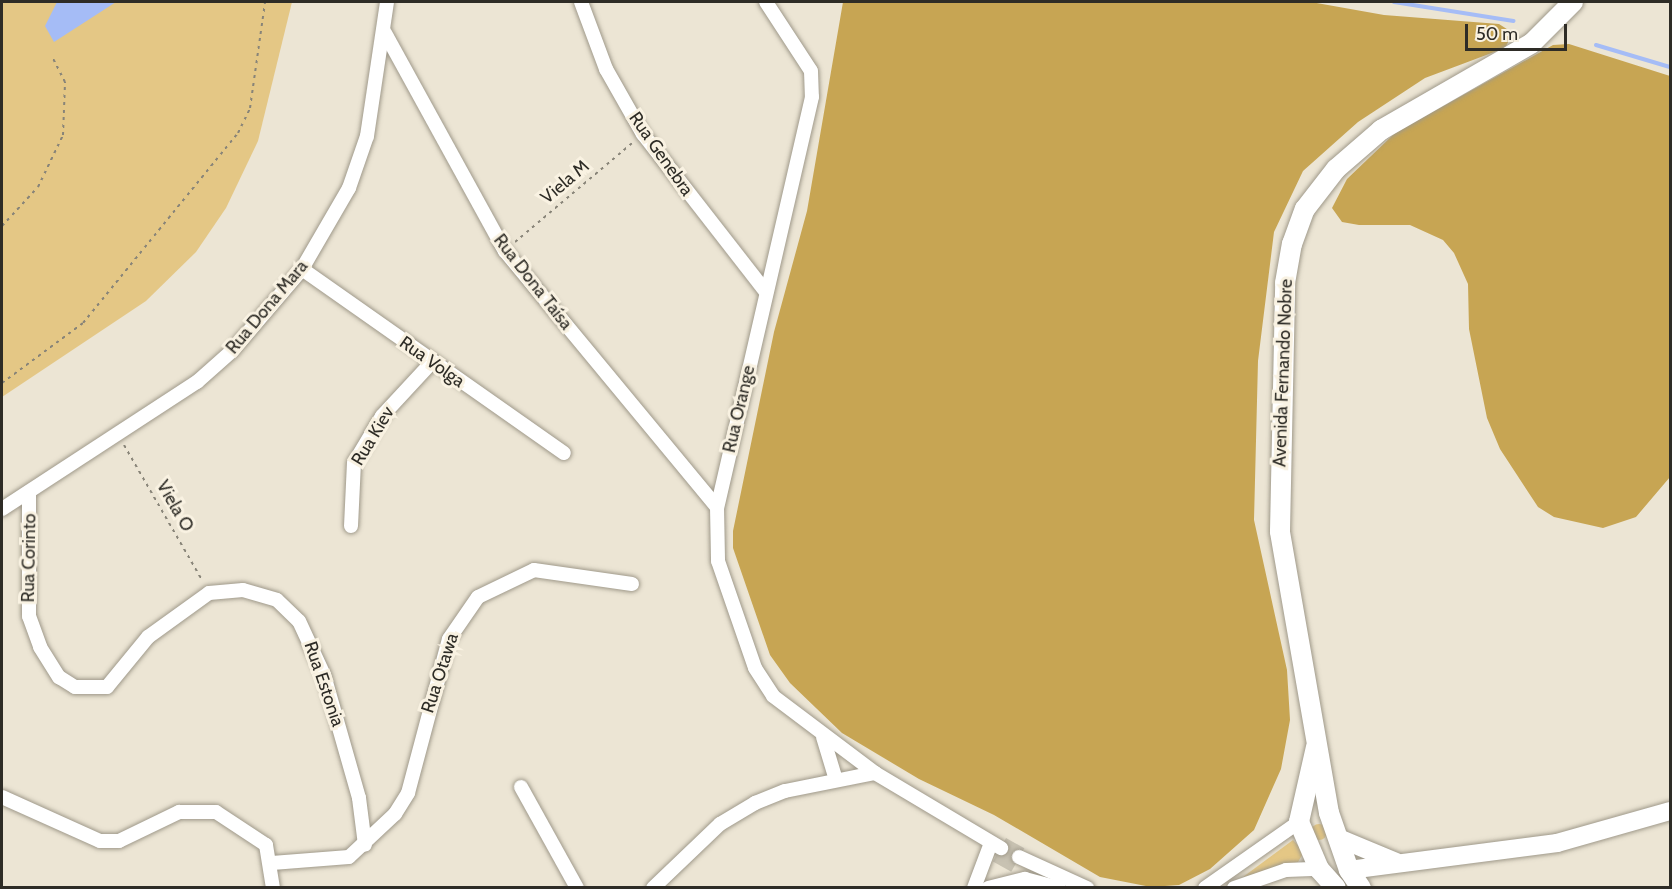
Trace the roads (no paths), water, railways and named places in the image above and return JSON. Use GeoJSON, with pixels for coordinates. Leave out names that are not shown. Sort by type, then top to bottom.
{"type":"FeatureCollection","features":[{"type":"Feature","properties":{"kind":"main road","name":"Avenida Fernando Nobre"},"geometry":{"type":"LineString","coordinates":[[1362,888],[1349,870],[1339,835],[1329,813],[1319,736],[1288,598],[1280,531],[1285,283],[1292,244],[1305,209],[1336,169],[1381,130],[1532,43],[1573,2]]}},
{"type":"Feature","properties":{"kind":"main road","name":"Avenida Fernando Nobre"},"geometry":{"type":"LineString","coordinates":[[1299,822],[1319,736]]}},
{"type":"Feature","properties":{"kind":"main road"},"geometry":{"type":"LineString","coordinates":[[1329,813],[1299,822],[1319,869],[1336,888]]}},
{"type":"Feature","properties":{"kind":"main road"},"geometry":{"type":"LineString","coordinates":[[1319,869],[1339,835]]}},
{"type":"Feature","properties":{"kind":"main road"},"geometry":{"type":"LineString","coordinates":[[1319,869],[1349,870]]}},
{"type":"Feature","properties":{"kind":"street","name":"Rua Dona Mara"},"geometry":{"type":"LineString","coordinates":[[2,509],[197,382],[232,351],[302,269],[349,188],[376,97],[387,2]]}},
{"type":"Feature","properties":{"kind":"street","name":"Rua Genebra"},"geometry":{"type":"LineString","coordinates":[[581,2],[606,69],[644,134],[766,292]]}},
{"type":"Feature","properties":{"kind":"street","name":"Rua Orange"},"geometry":{"type":"LineString","coordinates":[[766,2],[811,71],[812,96],[717,507],[720,570],[755,668],[773,696],[875,773]]}},
{"type":"Feature","properties":{"kind":"street","name":"Rua Dona Taísa"},"geometry":{"type":"LineString","coordinates":[[385,33],[505,251],[717,507]]}},
{"type":"Feature","properties":{"kind":"street","name":"Rua Volga"},"geometry":{"type":"LineString","coordinates":[[302,269],[564,453]]}},
{"type":"Feature","properties":{"kind":"street","name":"Rua Kiev"},"geometry":{"type":"LineString","coordinates":[[351,526],[354,464],[382,416],[432,362]]}},
{"type":"Feature","properties":{"kind":"street","name":"Rua Corinto"},"geometry":{"type":"LineString","coordinates":[[29,492],[29,616],[39,647],[59,677],[75,687],[107,687],[148,637],[209,593]]}},
{"type":"Feature","properties":{"kind":"street","name":"Rua Otawa"},"geometry":{"type":"LineString","coordinates":[[272,863],[349,856],[365,845],[408,793],[449,639],[478,597],[534,570],[632,584]]}},
{"type":"Feature","properties":{"kind":"street","name":"Rua Estonia"},"geometry":{"type":"LineString","coordinates":[[209,593],[243,590],[277,600],[299,621],[324,675],[359,798],[365,845]]}},
{"type":"Feature","properties":{"kind":"street"},"geometry":{"type":"LineString","coordinates":[[822,735],[836,780]]}},
{"type":"Feature","properties":{"kind":"street"},"geometry":{"type":"LineString","coordinates":[[653,888],[720,824],[755,803],[836,780],[875,773],[996,846],[974,888]]}},
{"type":"Feature","properties":{"kind":"street"},"geometry":{"type":"LineString","coordinates":[[520,787],[577,888]]}},
{"type":"Feature","properties":{"kind":"street"},"geometry":{"type":"LineString","coordinates":[[2,796],[100,841],[119,841],[179,812],[216,812],[266,845],[272,863],[273,888]]}},
{"type":"Feature","properties":{"kind":"street"},"geometry":{"type":"LineString","coordinates":[[1349,870],[1407,865],[1557,843],[1671,811]]}},
{"type":"Feature","properties":{"kind":"street"},"geometry":{"type":"LineString","coordinates":[[1205,888],[1299,822]]}},
{"type":"Feature","properties":{"kind":"street"},"geometry":{"type":"LineString","coordinates":[[1339,835],[1407,865]]}},
{"type":"Feature","properties":{"kind":"street"},"geometry":{"type":"LineString","coordinates":[[1019,857],[1088,888]]}},
{"type":"Feature","properties":{"kind":"street"},"geometry":{"type":"LineString","coordinates":[[1234,888],[1286,870],[1319,869]]}},
{"type":"Feature","properties":{"kind":"street"},"geometry":{"type":"LineString","coordinates":[[992,885],[1025,879],[1059,888]]}},
{"type":"Feature","properties":{"kind":"water"},"geometry":{"type":"Polygon","coordinates":[[[57,2],[116,2],[54,42],[45,26],[57,2]]]}},
{"type":"Feature","properties":{"kind":"waterway"},"geometry":{"type":"LineString","coordinates":[[1394,2],[1514,21]]}},
{"type":"Feature","properties":{"kind":"waterway"},"geometry":{"type":"LineString","coordinates":[[1596,45],[1670,67]]}}]}
